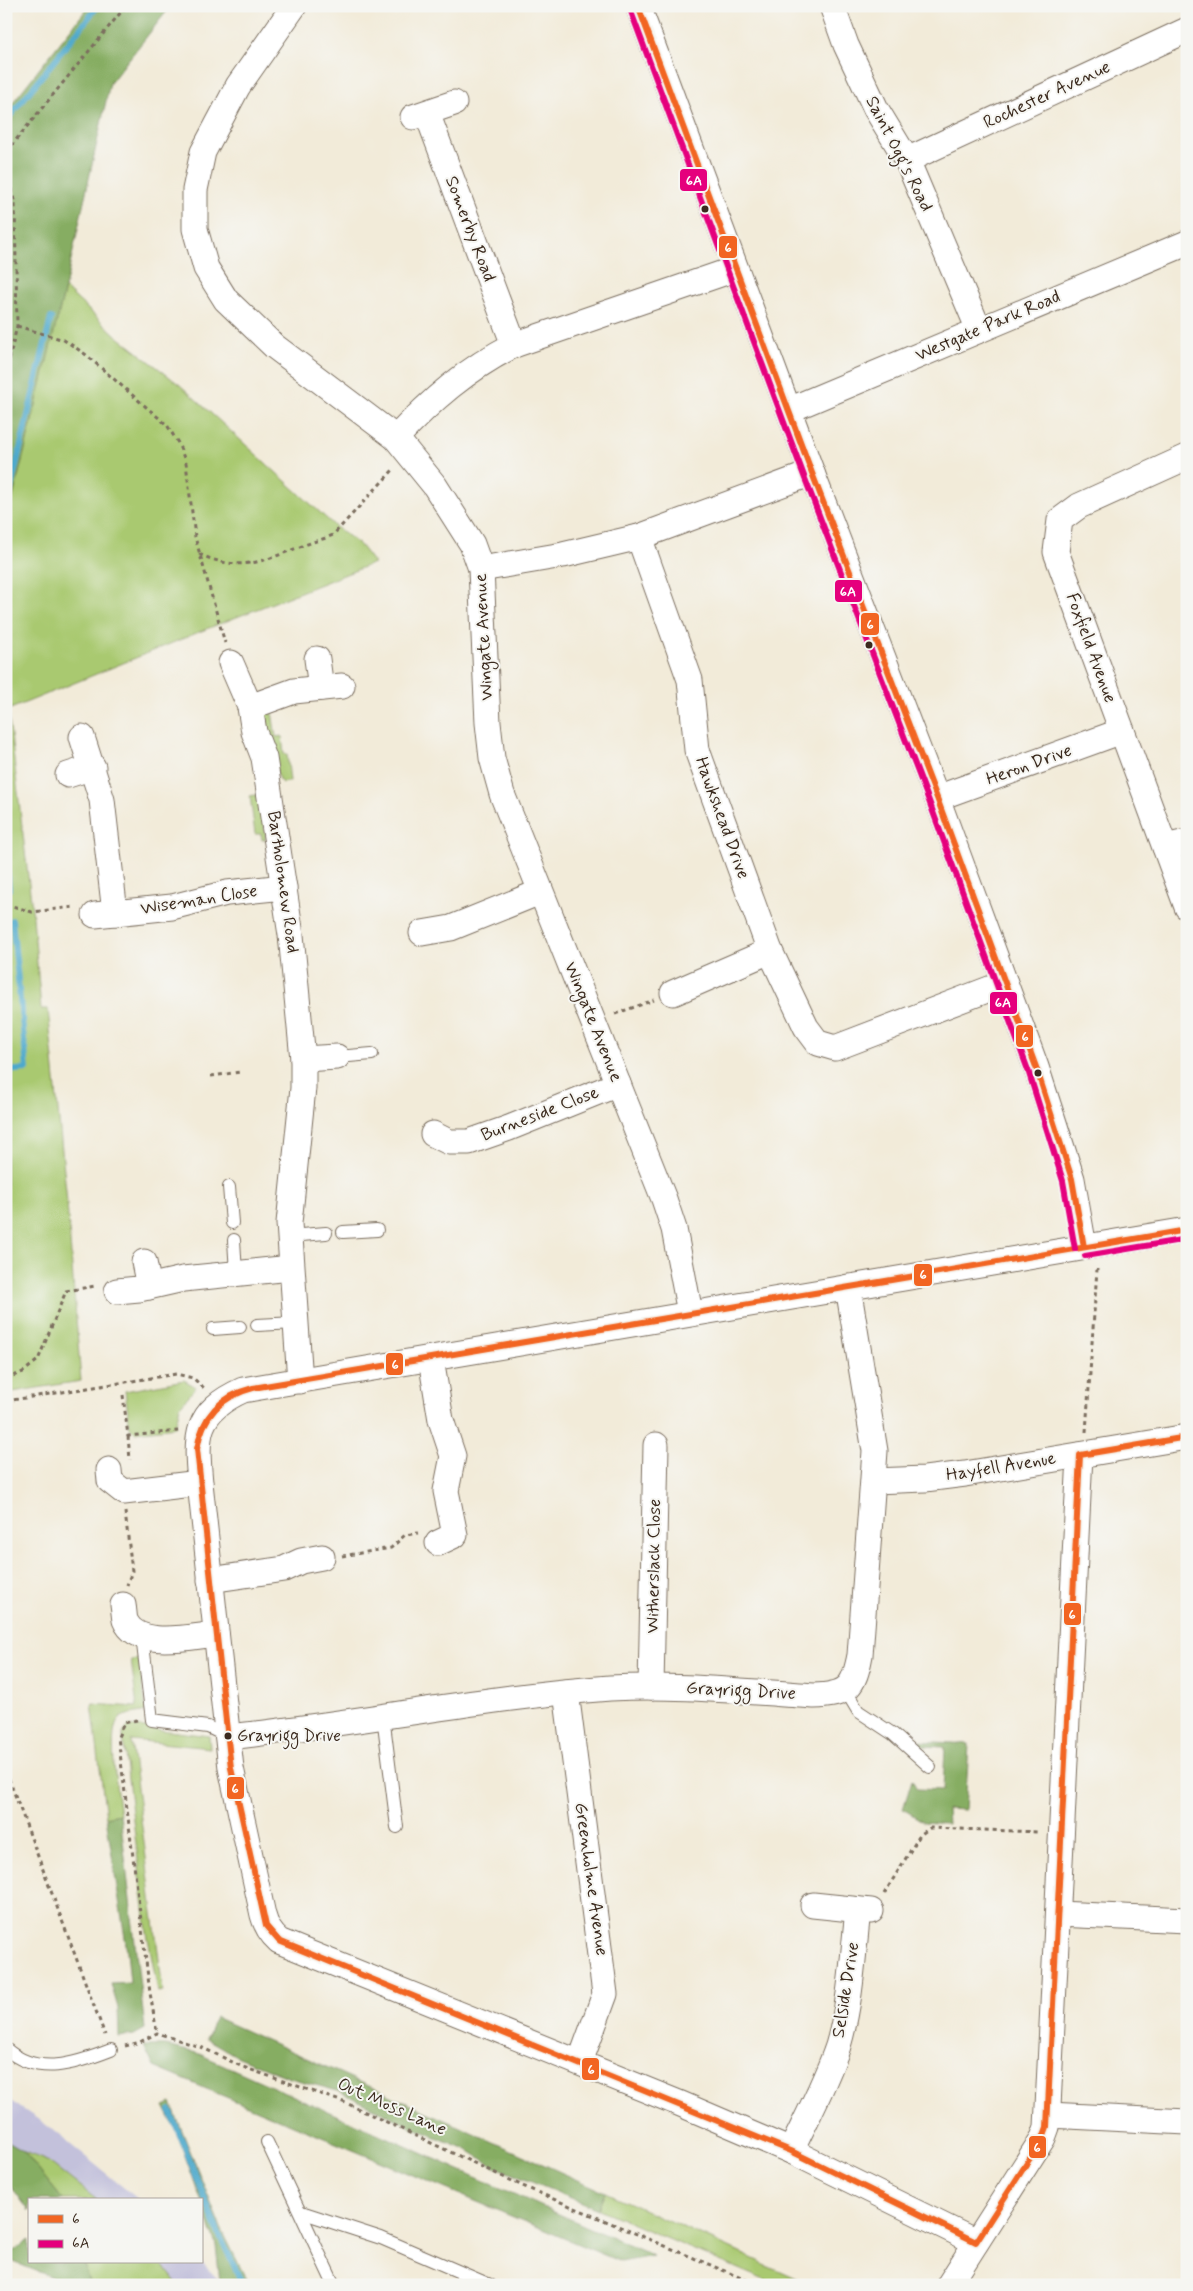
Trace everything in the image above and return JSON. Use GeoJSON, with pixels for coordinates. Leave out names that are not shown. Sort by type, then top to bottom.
{"type":"FeatureCollection","features":[{"type":"Feature","properties":{"kind":"street","name":"Wingate Avenue"},"geometry":{"type":"LineString","coordinates":[[294,6],[238,86],[203,152],[195,190],[195,229],[206,268],[226,300],[247,322],[274,346],[396,438],[414,458],[460,522],[472,544],[481,569],[492,758],[502,794],[674,1229],[690,1312]]}},
{"type":"Feature","properties":{"kind":"street"},"geometry":{"type":"LineString","coordinates":[[638,6],[812,473],[937,798],[1062,1144],[1093,1245]]}},
{"type":"Feature","properties":{"kind":"street","name":"Saint Ogg's Road"},"geometry":{"type":"LineString","coordinates":[[832,6],[846,45],[876,109],[906,160],[979,330]]}},
{"type":"Feature","properties":{"kind":"street","name":"Rochester Avenue"},"geometry":{"type":"LineString","coordinates":[[906,160],[1187,30]]}},
{"type":"Feature","properties":{"kind":"street","name":"Somerby Road"},"geometry":{"type":"LineString","coordinates":[[454,103],[420,115],[514,345]]}},
{"type":"Feature","properties":{"kind":"street","name":"Westgate Park Road"},"geometry":{"type":"LineString","coordinates":[[789,410],[1187,243]]}},
{"type":"Feature","properties":{"kind":"street"},"geometry":{"type":"LineString","coordinates":[[396,438],[437,396],[456,380],[489,358],[514,345],[735,269]]}},
{"type":"Feature","properties":{"kind":"street","name":"Foxfield Avenue"},"geometry":{"type":"LineString","coordinates":[[1187,457],[1079,506],[1060,520],[1056,552],[1122,731],[1176,845],[1187,907]]}},
{"type":"Feature","properties":{"kind":"street"},"geometry":{"type":"LineString","coordinates":[[481,569],[563,554],[639,537],[812,473]]}},
{"type":"Feature","properties":{"kind":"street","name":"Hawkshead Drive"},"geometry":{"type":"LineString","coordinates":[[639,537],[690,680],[697,750],[770,951],[806,1027],[818,1043],[835,1048],[1005,984]]}},
{"type":"Feature","properties":{"kind":"street"},"geometry":{"type":"LineString","coordinates":[[250,707],[282,694],[331,687],[317,660]]}},
{"type":"Feature","properties":{"kind":"street","name":"Bartholomew Road"},"geometry":{"type":"LineString","coordinates":[[231,663],[250,707],[269,783],[297,982],[303,1059],[302,1088],[291,1189],[289,1236],[294,1323],[300,1382]]}},
{"type":"Feature","properties":{"kind":"street","name":"Heron Drive"},"geometry":{"type":"LineString","coordinates":[[937,798],[1122,731]]}},
{"type":"Feature","properties":{"kind":"street","name":"Wiseman Close"},"geometry":{"type":"LineString","coordinates":[[82,737],[102,800],[105,914],[172,907],[227,893],[284,887]]}},
{"type":"Feature","properties":{"kind":"street"},"geometry":{"type":"LineString","coordinates":[[68,775],[93,767]]}},
{"type":"Feature","properties":{"kind":"street"},"geometry":{"type":"LineString","coordinates":[[422,933],[451,928],[540,892]]}},
{"type":"Feature","properties":{"kind":"street"},"geometry":{"type":"LineString","coordinates":[[673,993],[770,951]]}},
{"type":"Feature","properties":{"kind":"street"},"geometry":{"type":"LineString","coordinates":[[303,1059],[337,1057]]}},
{"type":"Feature","properties":{"kind":"street","name":"Burneside Close"},"geometry":{"type":"LineString","coordinates":[[433,1134],[449,1142],[469,1142],[618,1084]]}},
{"type":"Feature","properties":{"kind":"street"},"geometry":{"type":"LineString","coordinates":[[976,2242],[948,2226],[791,2151],[580,2062],[279,1941],[272,1935],[266,1926],[263,1915],[231,1768],[200,1483],[197,1449],[198,1434],[224,1400],[243,1390],[300,1382],[690,1312],[1187,1230]]}},
{"type":"Feature","properties":{"kind":"street"},"geometry":{"type":"LineString","coordinates":[[144,1262],[149,1287]]}},
{"type":"Feature","properties":{"kind":"street"},"geometry":{"type":"LineString","coordinates":[[117,1291],[149,1287],[183,1279],[291,1268]]}},
{"type":"Feature","properties":{"kind":"street"},"geometry":{"type":"LineString","coordinates":[[846,1690],[856,1677],[860,1655],[875,1451],[848,1287]]}},
{"type":"Feature","properties":{"kind":"street"},"geometry":{"type":"LineString","coordinates":[[430,1358],[441,1420],[453,1456],[446,1491],[457,1538]]}},
{"type":"Feature","properties":{"kind":"street","name":"Hayfell Avenue"},"geometry":{"type":"LineString","coordinates":[[874,1481],[925,1479],[1187,1437]]}},
{"type":"Feature","properties":{"kind":"street","name":"Witherslack Close"},"geometry":{"type":"LineString","coordinates":[[651,1687],[656,1445]]}},
{"type":"Feature","properties":{"kind":"street"},"geometry":{"type":"LineString","coordinates":[[949,2285],[1043,2138],[1049,2115],[1080,1454]]}},
{"type":"Feature","properties":{"kind":"street"},"geometry":{"type":"LineString","coordinates":[[109,1470],[110,1481],[124,1492],[200,1483]]}},
{"type":"Feature","properties":{"kind":"street"},"geometry":{"type":"LineString","coordinates":[[210,1580],[284,1569],[306,1552]]}},
{"type":"Feature","properties":{"kind":"street"},"geometry":{"type":"LineString","coordinates":[[123,1605],[130,1629],[142,1636],[160,1640],[216,1634]]}},
{"type":"Feature","properties":{"kind":"street","name":"Grayrigg Drive"},"geometry":{"type":"LineString","coordinates":[[228,1736],[566,1692],[651,1687],[814,1696],[830,1695],[846,1690]]}},
{"type":"Feature","properties":{"kind":"street","name":"Greenholme Avenue"},"geometry":{"type":"LineString","coordinates":[[566,1692],[605,1994],[580,2062]]}},
{"type":"Feature","properties":{"kind":"street"},"geometry":{"type":"LineString","coordinates":[[813,1905],[870,1906]]}},
{"type":"Feature","properties":{"kind":"street","name":"Selside Drive"},"geometry":{"type":"LineString","coordinates":[[791,2151],[837,2047],[870,1906]]}},
{"type":"Feature","properties":{"kind":"street"},"geometry":{"type":"LineString","coordinates":[[1058,1914],[1187,1920]]}},
{"type":"Feature","properties":{"kind":"street"},"geometry":{"type":"LineString","coordinates":[[1049,2115],[1187,2122]]}},
{"type":"Feature","properties":{"kind":"lane"},"geometry":{"type":"LineString","coordinates":[[337,1057],[372,1054]]}},
{"type":"Feature","properties":{"kind":"lane"},"geometry":{"type":"LineString","coordinates":[[229,1187],[232,1222]]}},
{"type":"Feature","properties":{"kind":"lane"},"geometry":{"type":"LineString","coordinates":[[343,1232],[377,1230]]}},
{"type":"Feature","properties":{"kind":"lane"},"geometry":{"type":"LineString","coordinates":[[289,1236],[326,1233]]}},
{"type":"Feature","properties":{"kind":"lane"},"geometry":{"type":"LineString","coordinates":[[234,1240],[236,1273]]}},
{"type":"Feature","properties":{"kind":"lane"},"geometry":{"type":"LineString","coordinates":[[258,1325],[294,1323]]}},
{"type":"Feature","properties":{"kind":"lane"},"geometry":{"type":"LineString","coordinates":[[213,1329],[240,1327]]}},
{"type":"Feature","properties":{"kind":"lane"},"geometry":{"type":"LineString","coordinates":[[142,1636],[152,1720],[208,1727],[228,1736]]}},
{"type":"Feature","properties":{"kind":"lane"},"geometry":{"type":"LineString","coordinates":[[846,1690],[858,1710],[893,1734],[930,1767]]}},
{"type":"Feature","properties":{"kind":"lane"},"geometry":{"type":"LineString","coordinates":[[383,1716],[397,1827]]}},
{"type":"Feature","properties":{"kind":"lane"},"geometry":{"type":"LineString","coordinates":[[6,2049],[16,2058],[31,2064],[47,2066],[63,2066],[81,2062],[110,2050]]}},
{"type":"Feature","properties":{"kind":"lane"},"geometry":{"type":"LineString","coordinates":[[267,2142],[334,2285]]}},
{"type":"Feature","properties":{"kind":"lane"},"geometry":{"type":"LineString","coordinates":[[301,2212],[381,2238],[490,2285]]}},
{"type":"Feature","properties":{"kind":"path"},"geometry":{"type":"LineString","coordinates":[[6,152],[126,6]]}},
{"type":"Feature","properties":{"kind":"path"},"geometry":{"type":"LineString","coordinates":[[6,184],[11,188],[15,200],[17,326],[6,373]]}},
{"type":"Feature","properties":{"kind":"path"},"geometry":{"type":"LineString","coordinates":[[17,326],[64,340],[85,354],[167,425],[178,443],[186,463],[195,537],[231,663]]}},
{"type":"Feature","properties":{"kind":"path"},"geometry":{"type":"LineString","coordinates":[[199,554],[216,562],[243,565],[258,562],[333,535],[399,464]]}},
{"type":"Feature","properties":{"kind":"path"},"geometry":{"type":"LineString","coordinates":[[6,904],[32,912],[79,907],[105,914]]}},
{"type":"Feature","properties":{"kind":"path"},"geometry":{"type":"LineString","coordinates":[[593,1022],[673,993]]}},
{"type":"Feature","properties":{"kind":"path"},"geometry":{"type":"LineString","coordinates":[[211,1076],[241,1072]]}},
{"type":"Feature","properties":{"kind":"path"},"geometry":{"type":"LineString","coordinates":[[1080,1454],[1085,1440],[1097,1263],[1093,1245]]}},
{"type":"Feature","properties":{"kind":"path"},"geometry":{"type":"LineString","coordinates":[[6,1379],[23,1372],[38,1360],[66,1291],[74,1288],[105,1285],[117,1291]]}},
{"type":"Feature","properties":{"kind":"path"},"geometry":{"type":"LineString","coordinates":[[6,1401],[176,1374],[193,1378],[224,1400]]}},
{"type":"Feature","properties":{"kind":"path"},"geometry":{"type":"LineString","coordinates":[[123,1395],[128,1436],[179,1431]]}},
{"type":"Feature","properties":{"kind":"path"},"geometry":{"type":"LineString","coordinates":[[123,1605],[132,1571],[124,1507]]}},
{"type":"Feature","properties":{"kind":"path"},"geometry":{"type":"LineString","coordinates":[[306,1552],[391,1548],[406,1535],[427,1531],[457,1538]]}},
{"type":"Feature","properties":{"kind":"path"},"geometry":{"type":"LineString","coordinates":[[6,1771],[110,2050],[140,2042],[157,2032],[150,1993],[118,1738],[124,1723],[132,1720],[152,1720]]}},
{"type":"Feature","properties":{"kind":"path"},"geometry":{"type":"LineString","coordinates":[[870,1906],[920,1835],[930,1828],[1063,1834]]}},
{"type":"Feature","properties":{"kind":"path","name":"Out Moss Lane"},"geometry":{"type":"LineString","coordinates":[[157,2032],[203,2048],[243,2067],[346,2103],[525,2187],[758,2285]]}},
{"type":"Feature","properties":{"kind":"shaded area"},"geometry":{"type":"Polygon","coordinates":[[[6,2098],[45,2124],[137,2198],[28,2198],[28,2210],[6,2179],[6,2098]]]}},
{"type":"Feature","properties":{"kind":"shaded area"},"geometry":{"type":"Polygon","coordinates":[[[28,2241],[28,2264],[202,2263],[220,2281],[244,2275],[249,2285],[72,2285],[11,2261],[9,2254],[28,2241]]]}},
{"type":"Feature","properties":{"kind":"green space"},"geometry":{"type":"Polygon","coordinates":[[[89,6],[171,6],[110,83],[65,288],[6,525],[6,111],[89,6]]]}},
{"type":"Feature","properties":{"kind":"green space"},"geometry":{"type":"Polygon","coordinates":[[[65,288],[117,336],[180,385],[336,527],[360,545],[374,563],[8,710],[33,917],[41,1009],[48,1009],[66,1191],[81,1381],[6,1393],[6,525],[65,288]]]}},
{"type":"Feature","properties":{"kind":"green space"},"geometry":{"type":"Polygon","coordinates":[[[266,712],[272,712],[276,737],[282,736],[284,754],[287,754],[290,781],[283,783],[279,780],[263,725],[266,712]]]}},
{"type":"Feature","properties":{"kind":"green space"},"geometry":{"type":"Polygon","coordinates":[[[260,794],[266,839],[262,840],[261,834],[255,834],[250,796],[260,794]]]}},
{"type":"Feature","properties":{"kind":"green space"},"geometry":{"type":"Polygon","coordinates":[[[184,1380],[196,1387],[180,1406],[175,1427],[135,1432],[130,1428],[125,1391],[184,1380]]]}},
{"type":"Feature","properties":{"kind":"green space"},"geometry":{"type":"Polygon","coordinates":[[[139,1659],[146,1711],[120,1718],[116,1724],[113,1748],[120,1814],[106,1817],[92,1704],[137,1707],[131,1660],[139,1659]]]}},
{"type":"Feature","properties":{"kind":"green space"},"geometry":{"type":"Polygon","coordinates":[[[129,1726],[209,1736],[210,1748],[131,1740],[163,1991],[158,1992],[147,1933],[123,1738],[123,1733],[129,1726]]]}},
{"type":"Feature","properties":{"kind":"green space"},"geometry":{"type":"Polygon","coordinates":[[[919,1741],[969,1744],[965,1810],[947,1809],[948,1824],[924,1822],[903,1809],[912,1780],[917,1789],[943,1790],[945,1747],[923,1746],[919,1741]]]}},
{"type":"Feature","properties":{"kind":"green space"},"geometry":{"type":"Polygon","coordinates":[[[120,1814],[145,2029],[134,2035],[119,2037],[118,2008],[111,1984],[130,1983],[127,1951],[106,1817],[120,1814]]]}},
{"type":"Feature","properties":{"kind":"green space"},"geometry":{"type":"Polygon","coordinates":[[[215,2017],[605,2192],[598,2209],[495,2167],[468,2150],[414,2128],[341,2092],[290,2078],[238,2057],[207,2039],[215,2017]]]}},
{"type":"Feature","properties":{"kind":"green space"},"geometry":{"type":"Polygon","coordinates":[[[144,2046],[166,2046],[197,2053],[653,2256],[621,2262],[154,2067],[144,2046]]]}},
{"type":"Feature","properties":{"kind":"green space"},"geometry":{"type":"Polygon","coordinates":[[[171,2103],[220,2226],[249,2285],[223,2285],[220,2282],[216,2246],[202,2198],[200,2198],[175,2128],[164,2106],[171,2103]]]}},
{"type":"Feature","properties":{"kind":"green space"},"geometry":{"type":"Polygon","coordinates":[[[6,2141],[23,2151],[61,2198],[28,2198],[28,2210],[6,2179],[6,2141]]]}},
{"type":"Feature","properties":{"kind":"green space"},"geometry":{"type":"Polygon","coordinates":[[[23,2151],[49,2162],[94,2198],[61,2198],[23,2151]]]}},
{"type":"Feature","properties":{"kind":"green space"},"geometry":{"type":"Polygon","coordinates":[[[605,2192],[811,2285],[776,2285],[598,2209],[605,2192]]]}},
{"type":"Feature","properties":{"kind":"green space"},"geometry":{"type":"Polygon","coordinates":[[[28,2241],[28,2264],[84,2264],[90,2285],[72,2285],[11,2261],[9,2254],[28,2241]]]}},
{"type":"Feature","properties":{"kind":"green space"},"geometry":{"type":"Polygon","coordinates":[[[84,2264],[162,2264],[178,2285],[90,2285],[84,2264]]]}},
{"type":"Feature","properties":{"kind":"waterway"},"geometry":{"type":"LineString","coordinates":[[6,121],[98,6]]}},
{"type":"Feature","properties":{"kind":"waterway"},"geometry":{"type":"LineString","coordinates":[[6,508],[51,318]]}},
{"type":"Feature","properties":{"kind":"waterway"},"geometry":{"type":"LineString","coordinates":[[6,862],[9,889]]}},
{"type":"Feature","properties":{"kind":"waterway"},"geometry":{"type":"LineString","coordinates":[[6,1071],[27,1069],[12,920]]}},
{"type":"Feature","properties":{"kind":"waterway"},"geometry":{"type":"LineString","coordinates":[[170,2110],[218,2232],[243,2285]]}},
{"type":"Feature","properties":{"kind":"transit line","name":"6"},"geometry":{"type":"LineString","coordinates":[[638,6],[812,473],[937,798],[1036,1067],[1072,1179],[1084,1247]]}},
{"type":"Feature","properties":{"kind":"transit line","name":"6A"},"geometry":{"type":"LineString","coordinates":[[630,9],[804,476],[929,801],[1028,1070],[1063,1181],[1075,1249]]}},
{"type":"Feature","properties":{"kind":"transit line","name":"6"},"geometry":{"type":"LineString","coordinates":[[1187,1230],[253,1388],[231,1396],[223,1402],[208,1417],[197,1449],[231,1768],[266,1926],[279,1941],[791,2151],[976,2242],[1043,2138],[1047,2127],[1080,1455],[1187,1437]]}},
{"type":"Feature","properties":{"kind":"transit line","name":"6A"},"geometry":{"type":"LineString","coordinates":[[1085,1256],[1187,1239]]}},
{"type":"Feature","properties":{"kind":"place","name":"Grayrigg Drive"},"geometry":{"type":"Point","coordinates":[228,1736]}}]}
